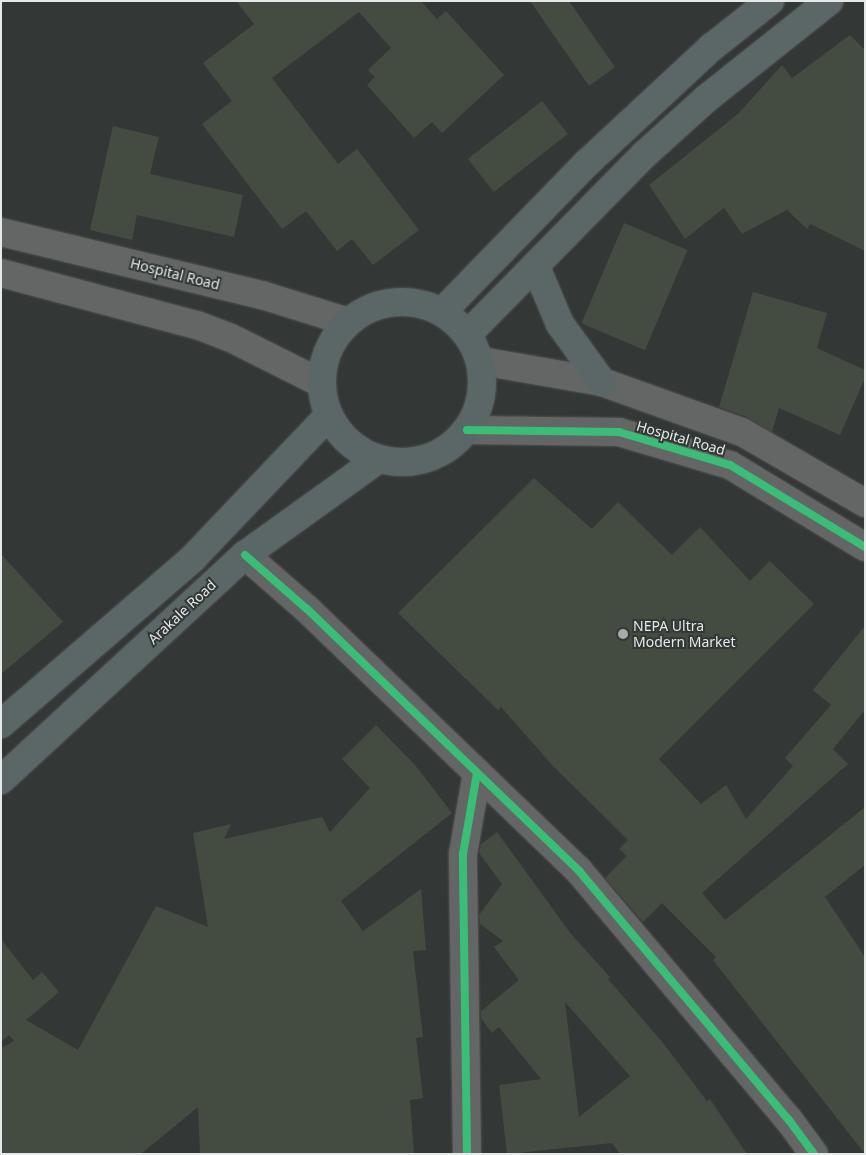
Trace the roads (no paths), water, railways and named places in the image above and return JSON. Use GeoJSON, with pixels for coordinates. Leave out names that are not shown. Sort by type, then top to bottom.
{"type":"FeatureCollection","features":[{"type":"Feature","properties":{"kind":"main road"},"geometry":{"type":"LineString","coordinates":[[442,312],[587,164],[712,47],[770,1]]}},
{"type":"Feature","properties":{"kind":"main road"},"geometry":{"type":"LineString","coordinates":[[468,334],[536,267],[645,154],[707,98],[830,1]]}},
{"type":"Feature","properties":{"kind":"main road"},"geometry":{"type":"LineString","coordinates":[[536,267],[560,324],[602,382]]}},
{"type":"Feature","properties":{"kind":"main road"},"geometry":{"type":"LineString","coordinates":[[410,301],[442,312],[468,334],[481,361],[481,399],[468,430],[443,453],[411,464],[377,460],[348,443],[328,416],[321,383],[328,350],[348,322],[377,305],[410,301]]}},
{"type":"Feature","properties":{"kind":"main road"},"geometry":{"type":"LineString","coordinates":[[1,724],[193,558],[328,416]]}},
{"type":"Feature","properties":{"kind":"main road","name":"Arakale Road"},"geometry":{"type":"LineString","coordinates":[[1,780],[245,555],[377,460]]}},
{"type":"Feature","properties":{"kind":"street","name":"Hospital Road"},"geometry":{"type":"LineString","coordinates":[[1,232],[262,295],[348,322]]}},
{"type":"Feature","properties":{"kind":"street"},"geometry":{"type":"LineString","coordinates":[[1,273],[197,326],[229,337],[321,383]]}},
{"type":"Feature","properties":{"kind":"street","name":"Hospital Road"},"geometry":{"type":"LineString","coordinates":[[481,361],[602,382],[742,432],[865,503]]}},
{"type":"Feature","properties":{"kind":"street","name":"Hospital Road"},"geometry":{"type":"LineString","coordinates":[[468,430],[618,432],[646,440],[730,465],[865,547]]}},
{"type":"Feature","properties":{"kind":"street"},"geometry":{"type":"LineString","coordinates":[[245,555],[307,609],[579,871],[790,1120],[814,1154]]}},
{"type":"Feature","properties":{"kind":"street"},"geometry":{"type":"LineString","coordinates":[[467,1154],[463,854],[478,773]]}},
{"type":"Feature","properties":{"kind":"place","name":"NEPA Ultra Modern Market"},"geometry":{"type":"Point","coordinates":[623,634]}}]}
